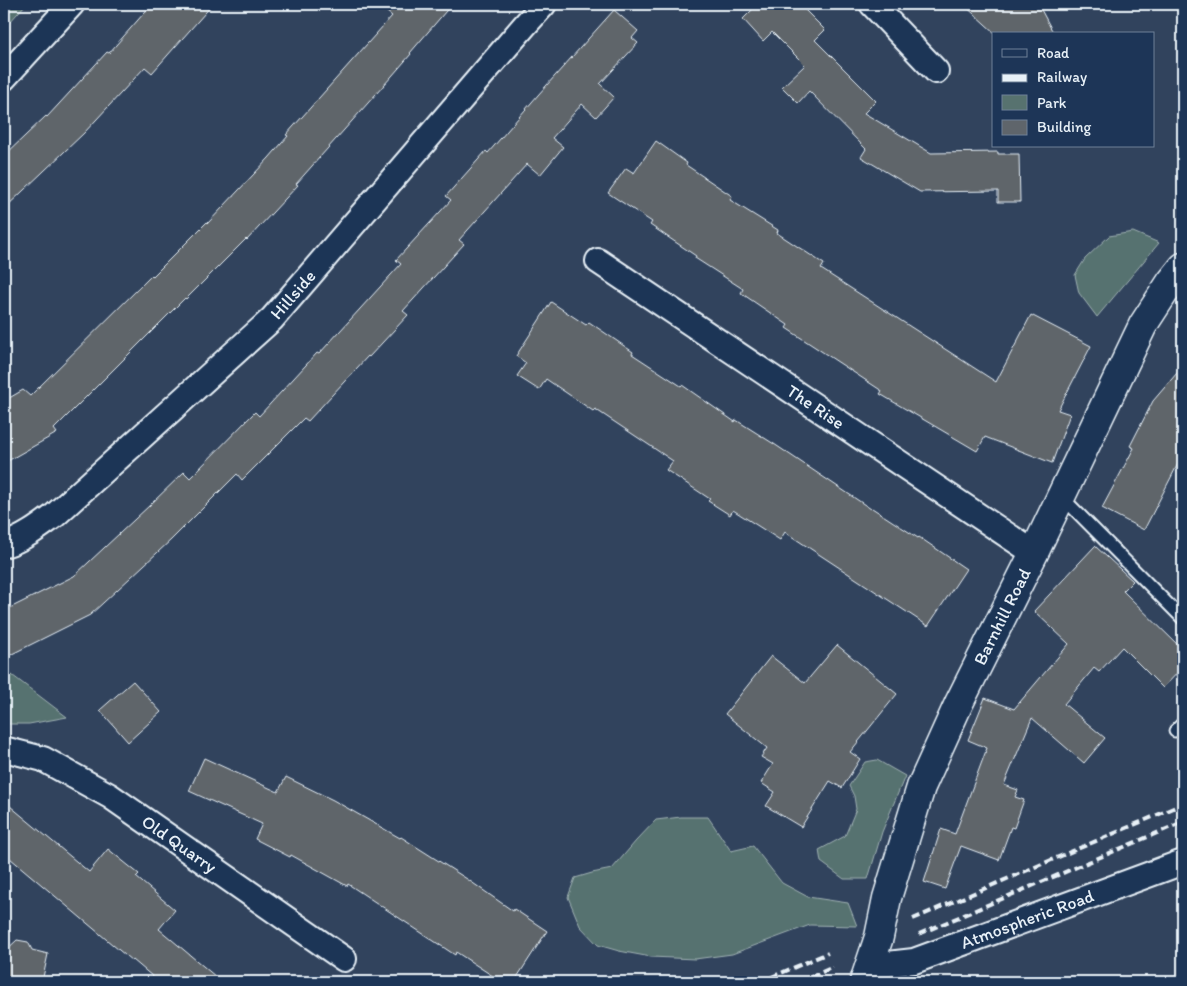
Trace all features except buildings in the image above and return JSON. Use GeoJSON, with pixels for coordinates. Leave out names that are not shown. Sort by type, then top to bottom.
{"type":"FeatureCollection","features":[{"type":"Feature","properties":{"kind":"main road","name":"Barnhill Road"},"geometry":{"type":"LineString","coordinates":[[867,974],[879,938],[887,898],[921,787],[959,702],[1034,553],[1143,325],[1183,267]]}},
{"type":"Feature","properties":{"kind":"street"},"geometry":{"type":"LineString","coordinates":[[6,73],[72,4]]}},
{"type":"Feature","properties":{"kind":"street","name":"Hillside"},"geometry":{"type":"LineString","coordinates":[[4,545],[31,533],[54,516],[272,319],[544,4]]}},
{"type":"Feature","properties":{"kind":"street"},"geometry":{"type":"LineString","coordinates":[[872,4],[936,71]]}},
{"type":"Feature","properties":{"kind":"street","name":"The Rise"},"geometry":{"type":"LineString","coordinates":[[598,261],[1034,553]]}},
{"type":"Feature","properties":{"kind":"street","name":"Old Quarry"},"geometry":{"type":"LineString","coordinates":[[4,749],[43,759],[110,796],[344,959]]}},
{"type":"Feature","properties":{"kind":"street","name":"Atmospheric Road"},"geometry":{"type":"LineString","coordinates":[[867,974],[914,961],[1183,862]]}},
{"type":"Feature","properties":{"kind":"lane"},"geometry":{"type":"LineString","coordinates":[[1061,496],[1183,619]]}},
{"type":"Feature","properties":{"kind":"green space"},"geometry":{"type":"Polygon","coordinates":[[[4,4],[26,4],[9,23],[4,19],[4,4]]]}},
{"type":"Feature","properties":{"kind":"green space"},"geometry":{"type":"Polygon","coordinates":[[[1133,232],[1159,243],[1097,317],[1079,293],[1075,275],[1085,259],[1109,236],[1133,232]]]}},
{"type":"Feature","properties":{"kind":"green space"},"geometry":{"type":"Polygon","coordinates":[[[4,669],[67,717],[29,724],[4,724],[4,669]]]}},
{"type":"Feature","properties":{"kind":"green space"},"geometry":{"type":"Polygon","coordinates":[[[877,760],[905,776],[882,832],[868,879],[844,879],[821,862],[819,850],[845,836],[856,809],[854,796],[849,786],[865,762],[877,760]]]}},
{"type":"Feature","properties":{"kind":"green space"},"geometry":{"type":"Polygon","coordinates":[[[681,817],[708,817],[731,851],[753,846],[782,883],[808,897],[848,903],[857,926],[810,925],[732,954],[695,959],[651,957],[598,945],[580,926],[568,897],[575,878],[612,869],[656,820],[681,817]]]}},
{"type":"Feature","properties":{"kind":"railway"},"geometry":{"type":"LineString","coordinates":[[913,919],[1183,804]]}},
{"type":"Feature","properties":{"kind":"railway"},"geometry":{"type":"LineString","coordinates":[[919,934],[1183,822]]}},
{"type":"Feature","properties":{"kind":"railway"},"geometry":{"type":"LineString","coordinates":[[760,982],[828,953]]}},
{"type":"Feature","properties":{"kind":"railway"},"geometry":{"type":"LineString","coordinates":[[800,982],[833,967]]}}]}
